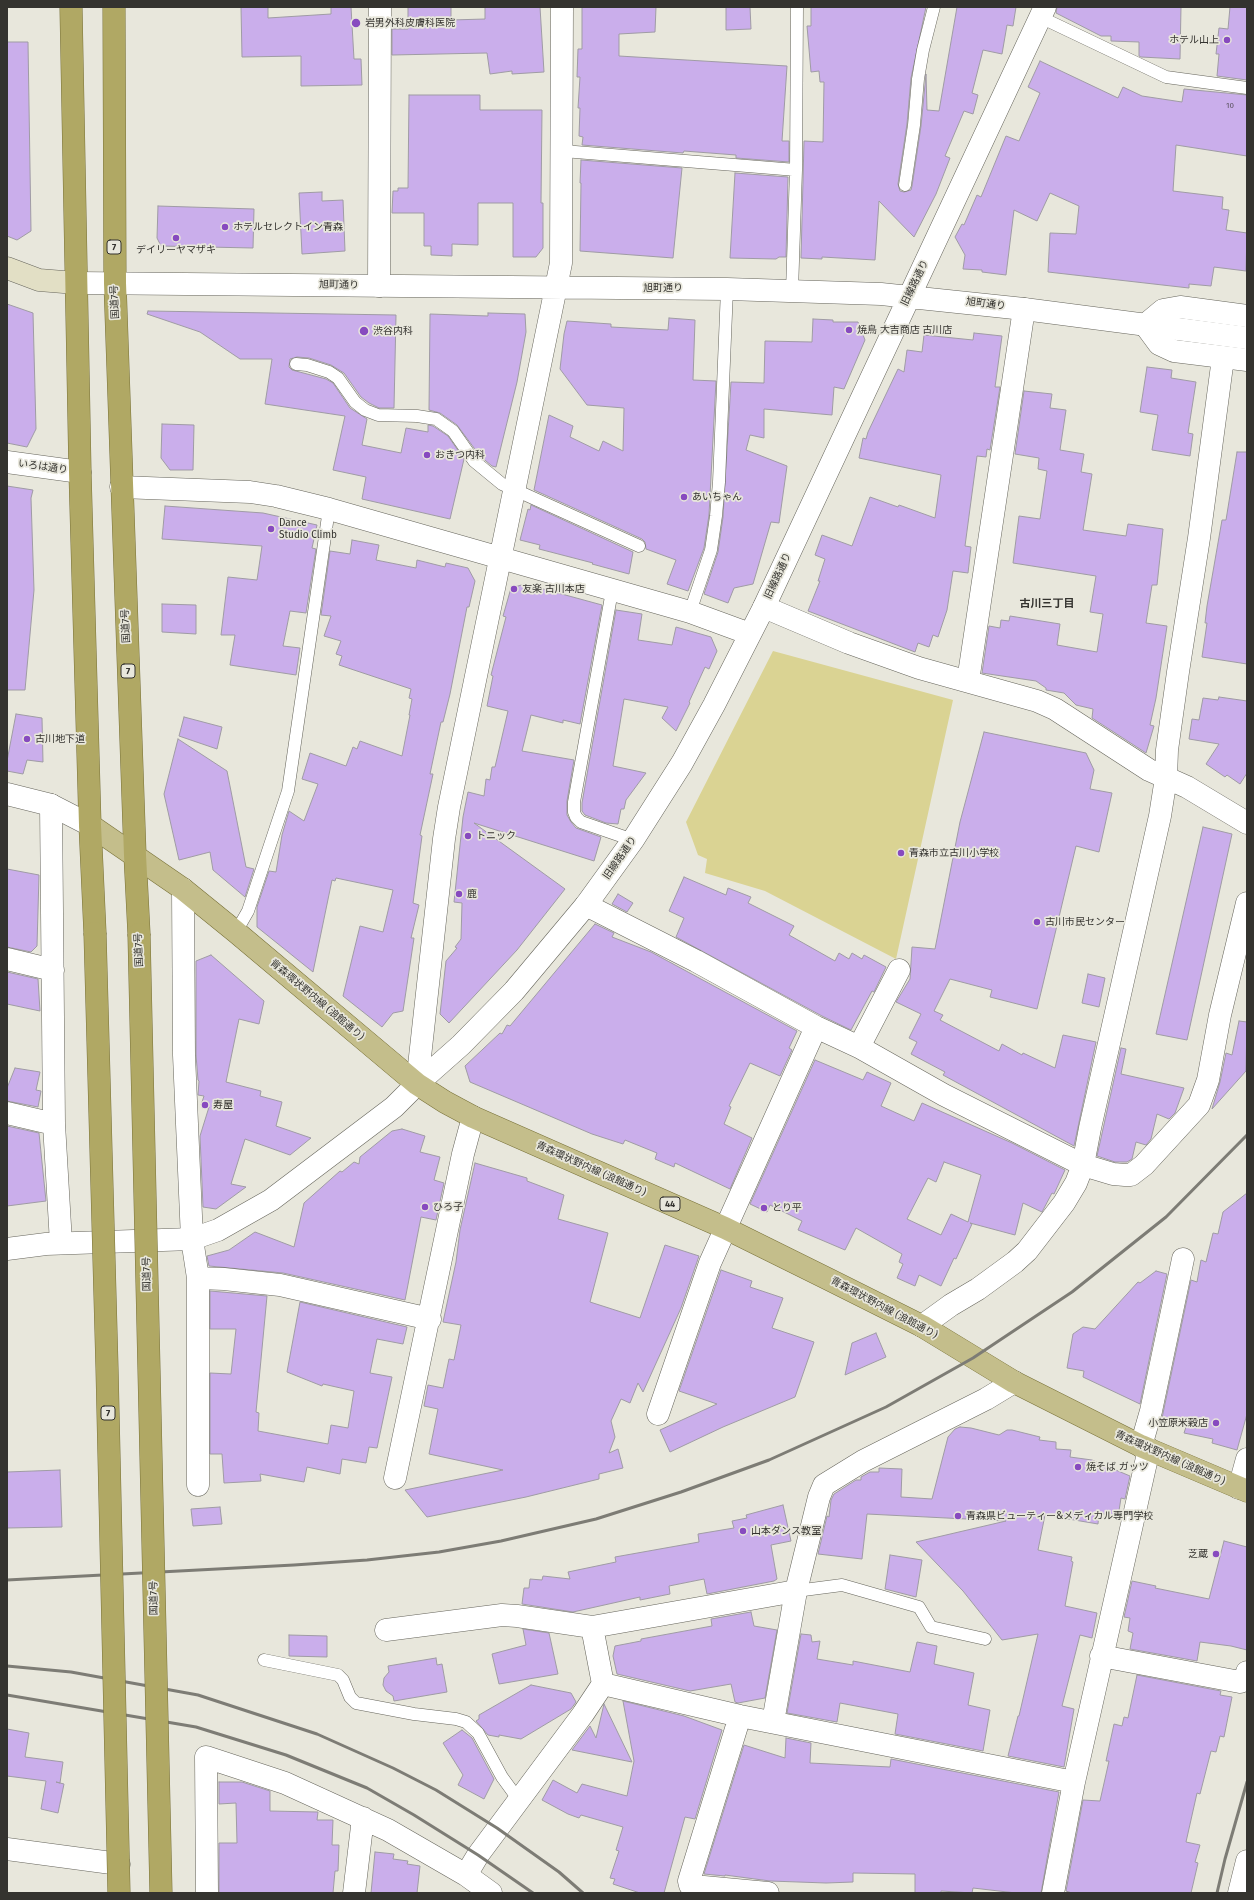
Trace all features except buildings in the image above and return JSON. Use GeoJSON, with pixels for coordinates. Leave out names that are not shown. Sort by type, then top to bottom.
{"type":"FeatureCollection","features":[{"type":"Feature","properties":{"kind":"highway","name":"7"},"geometry":{"type":"LineString","coordinates":[[70,7],[80,472],[90,825],[95,933],[119,1893]]}},
{"type":"Feature","properties":{"kind":"highway","name":"国道7号"},"geometry":{"type":"LineString","coordinates":[[114,7],[115,283],[121,487],[139,934],[161,1893]]}},
{"type":"Feature","properties":{"kind":"main road"},"geometry":{"type":"LineString","coordinates":[[7,268],[39,280],[76,283]]}},
{"type":"Feature","properties":{"kind":"main road","name":"青森環状野内線 (浪館通り)"},"geometry":{"type":"LineString","coordinates":[[90,825],[183,889],[417,1084],[473,1117],[725,1228],[922,1326],[1014,1382],[1145,1447],[1243,1490]]}},
{"type":"Feature","properties":{"kind":"street"},"geometry":{"type":"LineString","coordinates":[[379,286],[380,7]]}},
{"type":"Feature","properties":{"kind":"street"},"geometry":{"type":"LineString","coordinates":[[417,1084],[444,839],[500,559],[557,288],[562,248],[562,7]]}},
{"type":"Feature","properties":{"kind":"street","name":"旧線路通り"},"geometry":{"type":"LineString","coordinates":[[7,1249],[61,1243],[192,1239],[218,1230],[270,1200],[394,1107],[417,1084],[461,1045],[514,992],[586,905],[633,840],[682,763],[714,705],[764,607],[908,296],[1043,12]]}},
{"type":"Feature","properties":{"kind":"street","name":"旭町通り"},"geometry":{"type":"LineString","coordinates":[[76,283],[727,289],[908,296],[1024,309],[1247,338]]}},
{"type":"Feature","properties":{"kind":"street"},"geometry":{"type":"LineString","coordinates":[[1247,316],[1180,307],[1163,310],[1145,325],[1159,344],[1174,351],[1247,360]]}},
{"type":"Feature","properties":{"kind":"street"},"geometry":{"type":"LineString","coordinates":[[968,681],[1024,309]]}},
{"type":"Feature","properties":{"kind":"street"},"geometry":{"type":"LineString","coordinates":[[922,1326],[951,1305],[978,1289],[1015,1262],[1027,1251],[1064,1203],[1083,1166],[1090,1128],[1160,816],[1166,778],[1167,750],[1176,680],[1199,538],[1223,358]]}},
{"type":"Feature","properties":{"kind":"street","name":"いろは通り"},"geometry":{"type":"LineString","coordinates":[[7,462],[80,472]]}},
{"type":"Feature","properties":{"kind":"street"},"geometry":{"type":"LineString","coordinates":[[121,487],[250,492],[276,496],[690,612],[750,634]]}},
{"type":"Feature","properties":{"kind":"street"},"geometry":{"type":"LineString","coordinates":[[764,607],[849,643],[919,668],[1037,701],[1055,709],[1125,755],[1166,778],[1187,787],[1247,823]]}},
{"type":"Feature","properties":{"kind":"street"},"geometry":{"type":"LineString","coordinates":[[7,794],[51,805],[90,825]]}},
{"type":"Feature","properties":{"kind":"street"},"geometry":{"type":"LineString","coordinates":[[51,805],[54,1124],[61,1243]]}},
{"type":"Feature","properties":{"kind":"street"},"geometry":{"type":"LineString","coordinates":[[183,889],[184,1055],[192,1239],[198,1278],[198,1485]]}},
{"type":"Feature","properties":{"kind":"street"},"geometry":{"type":"LineString","coordinates":[[586,905],[696,961],[816,1027],[859,1047],[944,1095],[1083,1166],[1113,1174],[1131,1175],[1144,1165],[1199,1105],[1208,1080],[1220,1016],[1247,903]]}},
{"type":"Feature","properties":{"kind":"street"},"geometry":{"type":"LineString","coordinates":[[7,959],[53,970]]}},
{"type":"Feature","properties":{"kind":"street"},"geometry":{"type":"LineString","coordinates":[[859,1047],[899,970]]}},
{"type":"Feature","properties":{"kind":"street"},"geometry":{"type":"LineString","coordinates":[[658,1414],[710,1263],[816,1027]]}},
{"type":"Feature","properties":{"kind":"street"},"geometry":{"type":"LineString","coordinates":[[7,1112],[54,1124]]}},
{"type":"Feature","properties":{"kind":"street"},"geometry":{"type":"LineString","coordinates":[[395,1478],[430,1319],[462,1161],[473,1117]]}},
{"type":"Feature","properties":{"kind":"street"},"geometry":{"type":"LineString","coordinates":[[1053,1893],[1074,1782],[1183,1259]]}},
{"type":"Feature","properties":{"kind":"street"},"geometry":{"type":"LineString","coordinates":[[198,1278],[224,1279],[280,1285],[430,1319]]}},
{"type":"Feature","properties":{"kind":"street"},"geometry":{"type":"LineString","coordinates":[[773,1722],[796,1591],[819,1497],[826,1482],[1014,1382]]}},
{"type":"Feature","properties":{"kind":"street"},"geometry":{"type":"LineString","coordinates":[[1243,1490],[1247,1459]]}},
{"type":"Feature","properties":{"kind":"street"},"geometry":{"type":"LineString","coordinates":[[386,1630],[502,1615],[592,1627],[796,1591]]}},
{"type":"Feature","properties":{"kind":"street"},"geometry":{"type":"LineString","coordinates":[[466,1875],[478,1855],[518,1799],[583,1714],[603,1684],[592,1627]]}},
{"type":"Feature","properties":{"kind":"street"},"geometry":{"type":"LineString","coordinates":[[1101,1656],[1240,1682],[1245,1680],[1247,1672]]}},
{"type":"Feature","properties":{"kind":"street"},"geometry":{"type":"LineString","coordinates":[[603,1684],[740,1716],[1074,1782]]}},
{"type":"Feature","properties":{"kind":"street"},"geometry":{"type":"LineString","coordinates":[[740,1716],[689,1881],[693,1886],[759,1893]]}},
{"type":"Feature","properties":{"kind":"street"},"geometry":{"type":"LineString","coordinates":[[207,1893],[206,1757],[285,1783],[363,1818],[388,1830],[466,1875],[491,1893]]}},
{"type":"Feature","properties":{"kind":"street"},"geometry":{"type":"LineString","coordinates":[[354,1893],[363,1818]]}},
{"type":"Feature","properties":{"kind":"street"},"geometry":{"type":"LineString","coordinates":[[7,1849],[119,1864]]}},
{"type":"Feature","properties":{"kind":"street"},"geometry":{"type":"LineString","coordinates":[[1239,1893],[1247,1861]]}},
{"type":"Feature","properties":{"kind":"lane"},"geometry":{"type":"LineString","coordinates":[[792,291],[796,170],[797,7]]}},
{"type":"Feature","properties":{"kind":"lane"},"geometry":{"type":"LineString","coordinates":[[905,185],[914,125],[918,80],[923,50],[934,7]]}},
{"type":"Feature","properties":{"kind":"lane"},"geometry":{"type":"LineString","coordinates":[[1043,12],[1166,77],[1247,88]]}},
{"type":"Feature","properties":{"kind":"lane"},"geometry":{"type":"LineString","coordinates":[[563,151],[796,170]]}},
{"type":"Feature","properties":{"kind":"lane"},"geometry":{"type":"LineString","coordinates":[[690,612],[711,550],[716,516],[719,482],[727,289]]}},
{"type":"Feature","properties":{"kind":"lane"},"geometry":{"type":"LineString","coordinates":[[296,364],[307,365],[329,372],[338,378],[355,402],[365,410],[378,415],[426,417],[436,419],[453,431],[474,461],[502,484],[514,491],[639,546]]}},
{"type":"Feature","properties":{"kind":"lane"},"geometry":{"type":"LineString","coordinates":[[236,932],[248,911],[254,896],[288,791],[329,510]]}},
{"type":"Feature","properties":{"kind":"lane"},"geometry":{"type":"LineString","coordinates":[[612,591],[574,802],[574,812],[576,817],[581,822],[633,840]]}},
{"type":"Feature","properties":{"kind":"lane"},"geometry":{"type":"LineString","coordinates":[[796,1591],[842,1585],[919,1607],[931,1627],[985,1639]]}},
{"type":"Feature","properties":{"kind":"lane"},"geometry":{"type":"LineString","coordinates":[[264,1660],[338,1675],[343,1680],[350,1696],[356,1703],[456,1719],[466,1722],[478,1733],[502,1777],[518,1799]]}},
{"type":"Feature","properties":{"kind":"shaded area"},"geometry":{"type":"Polygon","coordinates":[[[773,651],[953,700],[896,959],[765,891],[705,873],[707,859],[698,855],[686,822],[773,651]]]}},
{"type":"Feature","properties":{"kind":"railway"},"geometry":{"type":"LineString","coordinates":[[7,1580],[294,1565],[367,1560],[439,1552],[501,1541],[596,1519],[681,1492],[769,1460],[886,1407],[973,1358],[1072,1292],[1166,1217],[1247,1135]]}},
{"type":"Feature","properties":{"kind":"railway"},"geometry":{"type":"LineString","coordinates":[[7,1666],[71,1672],[198,1695],[317,1734],[393,1768],[436,1790],[497,1828],[559,1872],[583,1893]]}},
{"type":"Feature","properties":{"kind":"railway"},"geometry":{"type":"LineString","coordinates":[[7,1695],[196,1727],[286,1755],[367,1788],[478,1855],[533,1893]]}},
{"type":"Feature","properties":{"kind":"railway"},"geometry":{"type":"LineString","coordinates":[[1217,1893],[1247,1782]]}},
{"type":"Feature","properties":{"kind":"place","name":"岩男外科皮膚科医院"},"geometry":{"type":"Point","coordinates":[356,23]}},
{"type":"Feature","properties":{"kind":"place","name":"ホテル山上"},"geometry":{"type":"Point","coordinates":[1227,40]}},
{"type":"Feature","properties":{"kind":"place","name":"ホテルセレクトイン青森"},"geometry":{"type":"Point","coordinates":[225,227]}},
{"type":"Feature","properties":{"kind":"place","name":"デイリーヤマザキ"},"geometry":{"type":"Point","coordinates":[176,238]}},
{"type":"Feature","properties":{"kind":"place","name":"焼鳥 大吉商店 古川店"},"geometry":{"type":"Point","coordinates":[849,330]}},
{"type":"Feature","properties":{"kind":"place","name":"渋谷内科"},"geometry":{"type":"Point","coordinates":[364,331]}},
{"type":"Feature","properties":{"kind":"place","name":"おきつ内科"},"geometry":{"type":"Point","coordinates":[427,455]}},
{"type":"Feature","properties":{"kind":"place","name":"あいちゃん"},"geometry":{"type":"Point","coordinates":[684,497]}},
{"type":"Feature","properties":{"kind":"place","name":"Dance Studio Climb"},"geometry":{"type":"Point","coordinates":[271,529]}},
{"type":"Feature","properties":{"kind":"place","name":"友楽 古川本店"},"geometry":{"type":"Point","coordinates":[514,589]}},
{"type":"Feature","properties":{"kind":"place","name":"古川地下道"},"geometry":{"type":"Point","coordinates":[27,739]}},
{"type":"Feature","properties":{"kind":"place","name":"トニック"},"geometry":{"type":"Point","coordinates":[468,836]}},
{"type":"Feature","properties":{"kind":"place","name":"青森市立古川小学校"},"geometry":{"type":"Point","coordinates":[901,853]}},
{"type":"Feature","properties":{"kind":"place","name":"鹿"},"geometry":{"type":"Point","coordinates":[459,894]}},
{"type":"Feature","properties":{"kind":"place","name":"古川市民センター"},"geometry":{"type":"Point","coordinates":[1037,922]}},
{"type":"Feature","properties":{"kind":"place","name":"寿屋"},"geometry":{"type":"Point","coordinates":[205,1105]}},
{"type":"Feature","properties":{"kind":"place","name":"ひろ子"},"geometry":{"type":"Point","coordinates":[425,1207]}},
{"type":"Feature","properties":{"kind":"place","name":"とり平"},"geometry":{"type":"Point","coordinates":[764,1208]}},
{"type":"Feature","properties":{"kind":"place","name":"小笠原米穀店"},"geometry":{"type":"Point","coordinates":[1216,1423]}},
{"type":"Feature","properties":{"kind":"place","name":"焼そば ガッツ"},"geometry":{"type":"Point","coordinates":[1078,1467]}},
{"type":"Feature","properties":{"kind":"place","name":"青森県ビューティー&メディカル専門学校"},"geometry":{"type":"Point","coordinates":[958,1516]}},
{"type":"Feature","properties":{"kind":"place","name":"山本ダンス教室"},"geometry":{"type":"Point","coordinates":[743,1531]}},
{"type":"Feature","properties":{"kind":"place","name":"芝蔵"},"geometry":{"type":"Point","coordinates":[1216,1554]}},
{"type":"Feature","properties":{"kind":"district","name":"古川三丁目"},"geometry":{"type":"Point","coordinates":[1047,604]}}]}
